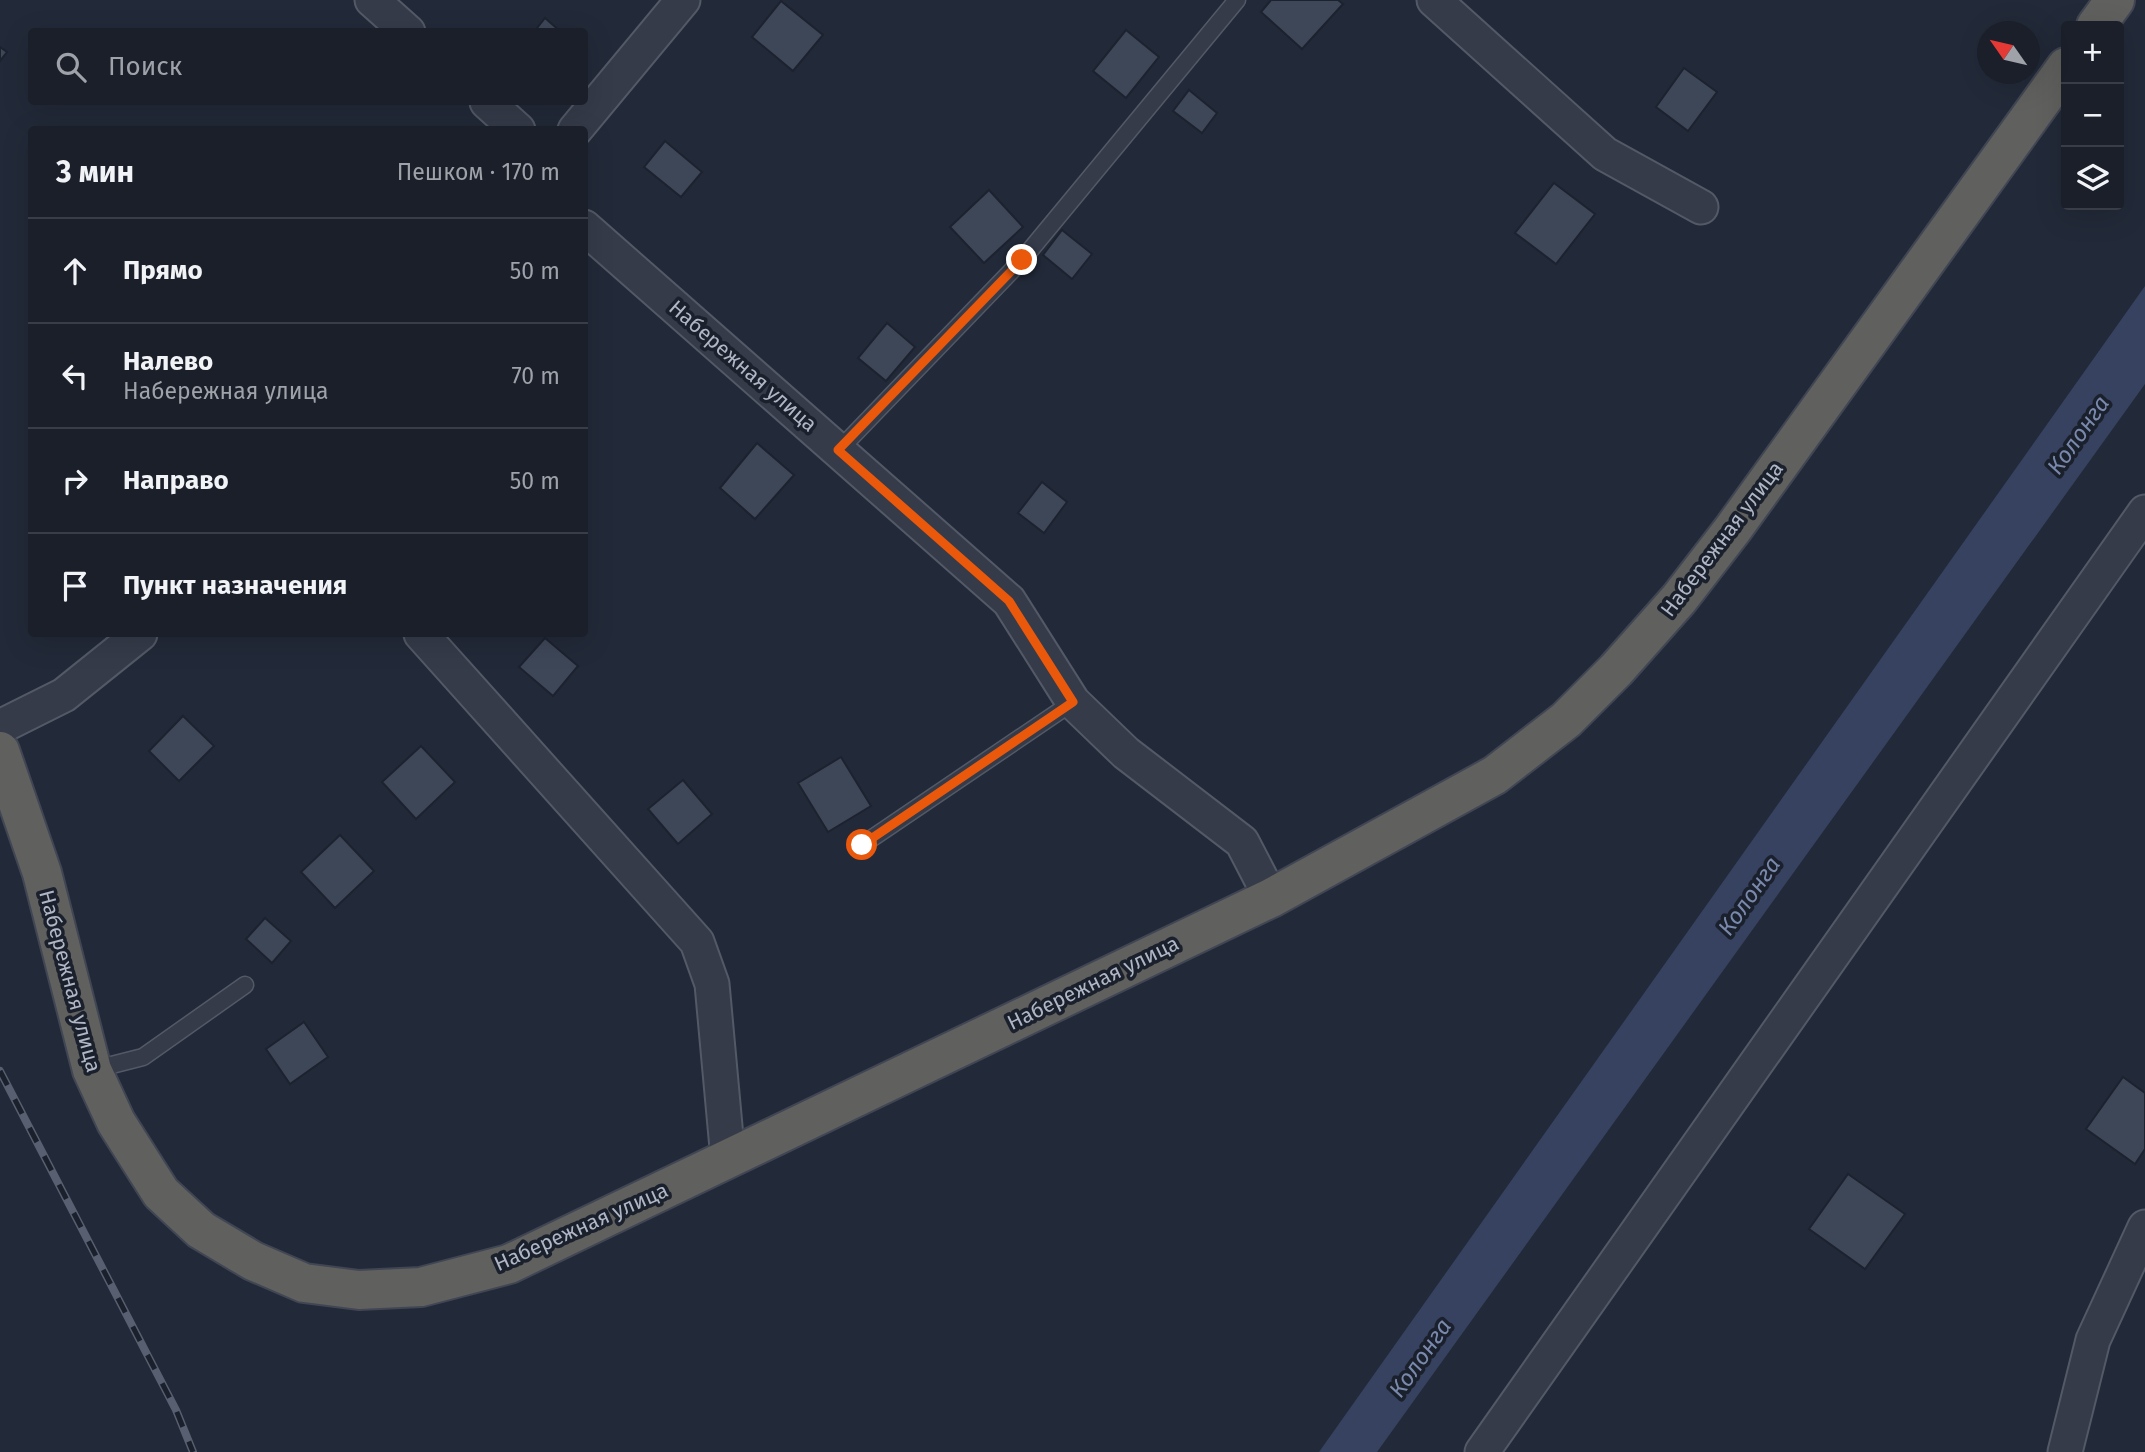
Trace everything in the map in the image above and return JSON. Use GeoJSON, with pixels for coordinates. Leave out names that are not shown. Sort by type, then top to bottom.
{"type":"FeatureCollection","features":[{"type":"Feature","properties":{"kind":"highway"},"geometry":{"type":"LineString","coordinates":[[2100,21],[2115,0]]}},
{"type":"Feature","properties":{"kind":"highway","name":"Набережная улица"},"geometry":{"type":"LineString","coordinates":[[0,751],[42,873],[92,1070],[116,1122],[161,1193],[201,1230],[253,1261],[304,1283],[359,1290],[421,1287],[509,1264],[1271,898],[1495,775],[1566,720],[1616,670],[1679,599],[1733,529],[2061,74]]}},
{"type":"Feature","properties":{"kind":"street"},"geometry":{"type":"LineString","coordinates":[[372,0],[404,28]]}},
{"type":"Feature","properties":{"kind":"street"},"geometry":{"type":"LineString","coordinates":[[578,126],[683,0]]}},
{"type":"Feature","properties":{"kind":"street"},"geometry":{"type":"LineString","coordinates":[[1434,0],[1605,154],[1701,207]]}},
{"type":"Feature","properties":{"kind":"street"},"geometry":{"type":"LineString","coordinates":[[490,105],[514,126]]}},
{"type":"Feature","properties":{"kind":"street","name":"Набережная улица"},"geometry":{"type":"LineString","coordinates":[[588,231],[1009,601],[1073,702],[1126,753],[1242,842],[1271,898]]}},
{"type":"Feature","properties":{"kind":"street"},"geometry":{"type":"LineString","coordinates":[[1482,1452],[2145,512]]}},
{"type":"Feature","properties":{"kind":"street"},"geometry":{"type":"LineString","coordinates":[[0,727],[64,695],[136,637]]}},
{"type":"Feature","properties":{"kind":"street"},"geometry":{"type":"LineString","coordinates":[[424,637],[697,942],[712,984],[728,1158]]}},
{"type":"Feature","properties":{"kind":"street"},"geometry":{"type":"LineString","coordinates":[[2065,1452],[2092,1340],[2145,1227]]}},
{"type":"Feature","properties":{"kind":"lane"},"geometry":{"type":"LineString","coordinates":[[838,450],[1022,260],[1237,0]]}},
{"type":"Feature","properties":{"kind":"lane"},"geometry":{"type":"LineString","coordinates":[[862,845],[1073,702]]}},
{"type":"Feature","properties":{"kind":"lane"},"geometry":{"type":"LineString","coordinates":[[92,1070],[144,1058],[245,985]]}},
{"type":"Feature","properties":{"kind":"water","name":"Колонга"},"geometry":{"type":"Polygon","coordinates":[[[2145,286],[2145,384],[1377,1452],[1319,1452],[2145,286]]]}},
{"type":"Feature","properties":{"kind":"building"},"geometry":{"type":"Polygon","coordinates":[[[1271,0],[1338,0],[1343,4],[1302,49],[1261,12],[1271,0]]]}},
{"type":"Feature","properties":{"kind":"building"},"geometry":{"type":"Polygon","coordinates":[[[781,1],[823,35],[793,71],[752,37],[781,1]]]}},
{"type":"Feature","properties":{"kind":"building"},"geometry":{"type":"Polygon","coordinates":[[[545,18],[556,28],[537,28],[545,18]]]}},
{"type":"Feature","properties":{"kind":"building"},"geometry":{"type":"Polygon","coordinates":[[[1126,30],[1159,57],[1126,98],[1093,71],[1126,30]]]}},
{"type":"Feature","properties":{"kind":"building"},"geometry":{"type":"Polygon","coordinates":[[[0,47],[7,52],[0,61],[0,47]]]}},
{"type":"Feature","properties":{"kind":"building"},"geometry":{"type":"Polygon","coordinates":[[[1684,68],[1717,92],[1688,131],[1656,107],[1684,68]]]}},
{"type":"Feature","properties":{"kind":"building"},"geometry":{"type":"Polygon","coordinates":[[[1189,90],[1217,113],[1202,133],[1173,111],[1189,90]]]}},
{"type":"Feature","properties":{"kind":"building"},"geometry":{"type":"Polygon","coordinates":[[[665,141],[702,172],[681,197],[644,167],[665,141]]]}},
{"type":"Feature","properties":{"kind":"building"},"geometry":{"type":"Polygon","coordinates":[[[1554,183],[1595,214],[1556,264],[1515,233],[1554,183]]]}},
{"type":"Feature","properties":{"kind":"building"},"geometry":{"type":"Polygon","coordinates":[[[989,190],[1023,227],[984,263],[950,227],[989,190]]]}},
{"type":"Feature","properties":{"kind":"building"},"geometry":{"type":"Polygon","coordinates":[[[1062,230],[1092,254],[1072,279],[1043,255],[1062,230]]]}},
{"type":"Feature","properties":{"kind":"building"},"geometry":{"type":"Polygon","coordinates":[[[887,323],[915,347],[886,381],[858,358],[887,323]]]}},
{"type":"Feature","properties":{"kind":"building"},"geometry":{"type":"Polygon","coordinates":[[[757,443],[794,475],[755,519],[720,488],[757,443]]]}},
{"type":"Feature","properties":{"kind":"building"},"geometry":{"type":"Polygon","coordinates":[[[1042,482],[1067,502],[1044,533],[1018,513],[1042,482]]]}},
{"type":"Feature","properties":{"kind":"building"},"geometry":{"type":"Polygon","coordinates":[[[545,638],[578,666],[553,696],[519,667],[545,638]]]}},
{"type":"Feature","properties":{"kind":"building"},"geometry":{"type":"Polygon","coordinates":[[[183,716],[214,746],[179,781],[149,751],[183,716]]]}},
{"type":"Feature","properties":{"kind":"building"},"geometry":{"type":"Polygon","coordinates":[[[421,746],[455,782],[416,819],[382,782],[421,746]]]}},
{"type":"Feature","properties":{"kind":"building"},"geometry":{"type":"Polygon","coordinates":[[[841,757],[871,806],[828,832],[798,783],[841,757]]]}},
{"type":"Feature","properties":{"kind":"building"},"geometry":{"type":"Polygon","coordinates":[[[683,780],[712,814],[678,844],[648,809],[683,780]]]}},
{"type":"Feature","properties":{"kind":"building"},"geometry":{"type":"Polygon","coordinates":[[[340,835],[374,871],[335,908],[301,872],[340,835]]]}},
{"type":"Feature","properties":{"kind":"building"},"geometry":{"type":"Polygon","coordinates":[[[265,918],[291,941],[272,963],[246,939],[265,918]]]}},
{"type":"Feature","properties":{"kind":"building"},"geometry":{"type":"Polygon","coordinates":[[[304,1022],[328,1057],[290,1084],[266,1049],[304,1022]]]}},
{"type":"Feature","properties":{"kind":"building"},"geometry":{"type":"Polygon","coordinates":[[[2123,1077],[2145,1093],[2145,1149],[2135,1164],[2086,1129],[2123,1077]]]}},
{"type":"Feature","properties":{"kind":"building"},"geometry":{"type":"Polygon","coordinates":[[[1848,1174],[1905,1214],[1865,1269],[1809,1229],[1848,1174]]]}},
{"type":"Feature","properties":{"kind":"railway"},"geometry":{"type":"LineString","coordinates":[[0,1071],[176,1410],[193,1452]]}},
{"type":"Feature","properties":{"kind":"route"},"geometry":{"type":"LineString","coordinates":[[862,845],[1073,702],[1009,601],[838,450],[1022,260]]}}]}
